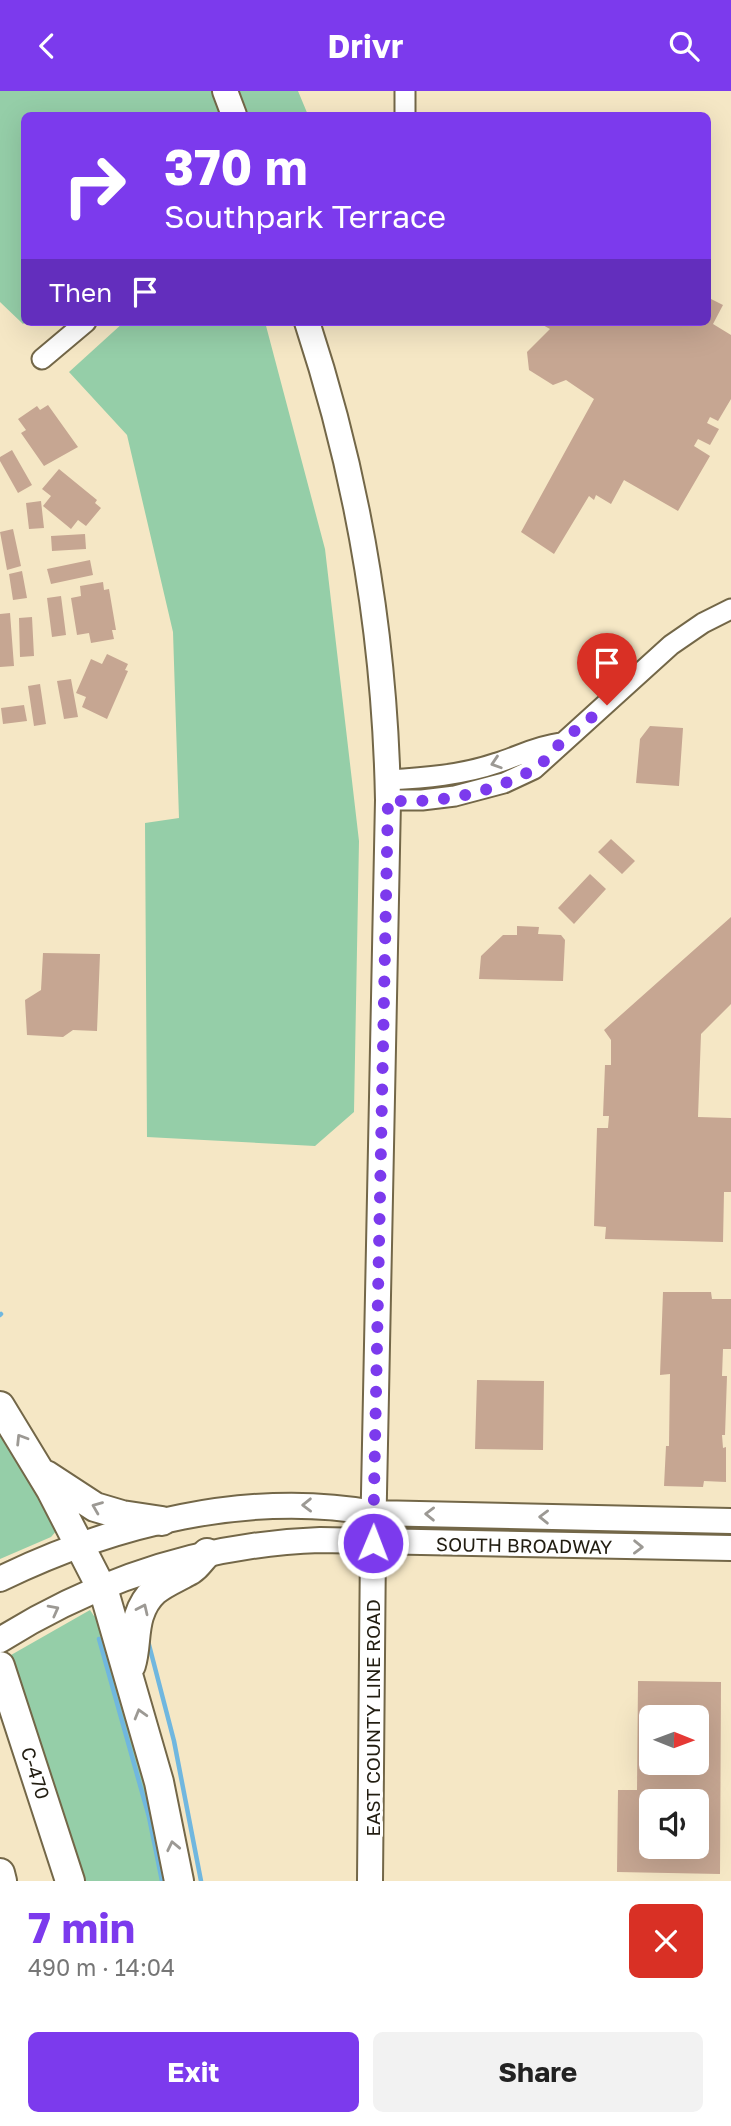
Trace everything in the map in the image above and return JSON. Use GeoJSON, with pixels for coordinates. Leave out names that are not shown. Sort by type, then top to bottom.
{"type":"FeatureCollection","features":[{"type":"Feature","properties":{"kind":"highway"},"geometry":{"type":"LineString","coordinates":[[0,1406],[40,1472],[101,1587],[159,1782],[179,1881]]}},
{"type":"Feature","properties":{"kind":"highway"},"geometry":{"type":"LineString","coordinates":[[40,1472],[95,1507],[122,1515],[162,1521]]}},
{"type":"Feature","properties":{"kind":"highway"},"geometry":{"type":"LineString","coordinates":[[128,1675],[136,1648],[137,1625],[145,1602],[164,1582],[189,1572],[207,1553]]}},
{"type":"Feature","properties":{"kind":"highway","name":"C-470"},"geometry":{"type":"LineString","coordinates":[[0,1666],[70,1881]]}},
{"type":"Feature","properties":{"kind":"highway"},"geometry":{"type":"LineString","coordinates":[[0,1873],[2,1881]]}},
{"type":"Feature","properties":{"kind":"main road"},"geometry":{"type":"LineString","coordinates":[[225,91],[233,112]]}},
{"type":"Feature","properties":{"kind":"main road","name":"EAST COUNTY LINE ROAD"},"geometry":{"type":"LineString","coordinates":[[308,326],[351,484],[366,553],[380,649],[388,790],[373,1543],[370,1881]]}},
{"type":"Feature","properties":{"kind":"main road","name":"SOUTH BROADWAY"},"geometry":{"type":"LineString","coordinates":[[0,1579],[79,1545],[162,1521],[211,1513],[301,1505],[335,1506],[374,1513],[731,1521]]}},
{"type":"Feature","properties":{"kind":"main road","name":"SOUTH BROADWAY"},"geometry":{"type":"LineString","coordinates":[[0,1640],[101,1587],[153,1567],[207,1553],[283,1541],[731,1548]]}},
{"type":"Feature","properties":{"kind":"street"},"geometry":{"type":"LineString","coordinates":[[405,91],[405,112]]}},
{"type":"Feature","properties":{"kind":"street"},"geometry":{"type":"LineString","coordinates":[[42,359],[81,326]]}},
{"type":"Feature","properties":{"kind":"street"},"geometry":{"type":"LineString","coordinates":[[388,790],[433,799],[495,786],[534,769],[545,762],[561,743],[671,645],[703,623],[731,609]]}},
{"type":"Feature","properties":{"kind":"green space"},"geometry":{"type":"Polygon","coordinates":[[[0,91],[298,91],[307,112],[21,112],[21,322],[0,302],[0,91]]]}},
{"type":"Feature","properties":{"kind":"green space"},"geometry":{"type":"Polygon","coordinates":[[[120,326],[266,326],[325,549],[359,841],[354,1112],[315,1146],[147,1137],[145,823],[179,818],[173,632],[127,435],[69,372],[120,326]]]}},
{"type":"Feature","properties":{"kind":"green space"},"geometry":{"type":"Polygon","coordinates":[[[0,1425],[58,1529],[51,1537],[0,1559],[0,1425]]]}},
{"type":"Feature","properties":{"kind":"green space"},"geometry":{"type":"Polygon","coordinates":[[[90,1610],[94,1616],[98,1614],[151,1803],[168,1881],[85,1881],[11,1655],[90,1610]]]}},
{"type":"Feature","properties":{"kind":"building"},"geometry":{"type":"Polygon","coordinates":[[[711,299],[723,305],[713,324],[731,335],[731,399],[718,421],[710,417],[707,423],[719,429],[710,445],[698,439],[694,446],[710,456],[678,511],[624,480],[611,504],[596,495],[594,500],[589,496],[554,554],[521,532],[594,399],[566,380],[553,385],[529,370],[527,352],[550,329],[545,326],[711,326],[711,299]]]}},
{"type":"Feature","properties":{"kind":"building"},"geometry":{"type":"Polygon","coordinates":[[[48,405],[78,447],[44,466],[21,433],[26,430],[18,419],[37,406],[40,410],[48,405]]]}},
{"type":"Feature","properties":{"kind":"building"},"geometry":{"type":"Polygon","coordinates":[[[12,450],[32,485],[18,493],[0,461],[0,457],[12,450]]]}},
{"type":"Feature","properties":{"kind":"building"},"geometry":{"type":"Polygon","coordinates":[[[59,469],[97,500],[95,503],[101,508],[86,526],[78,520],[71,529],[43,506],[51,496],[42,489],[59,469]]]}},
{"type":"Feature","properties":{"kind":"building"},"geometry":{"type":"Polygon","coordinates":[[[41,501],[44,528],[29,529],[26,503],[41,501]]]}},
{"type":"Feature","properties":{"kind":"building"},"geometry":{"type":"Polygon","coordinates":[[[13,529],[21,566],[7,570],[0,532],[13,529]]]}},
{"type":"Feature","properties":{"kind":"building"},"geometry":{"type":"Polygon","coordinates":[[[85,534],[86,549],[52,551],[51,536],[85,534]]]}},
{"type":"Feature","properties":{"kind":"building"},"geometry":{"type":"Polygon","coordinates":[[[90,560],[93,575],[51,584],[47,569],[90,560]]]}},
{"type":"Feature","properties":{"kind":"building"},"geometry":{"type":"Polygon","coordinates":[[[22,571],[27,598],[13,600],[9,574],[22,571]]]}},
{"type":"Feature","properties":{"kind":"building"},"geometry":{"type":"Polygon","coordinates":[[[103,582],[104,590],[109,589],[116,630],[112,630],[114,639],[91,643],[89,633],[77,635],[71,598],[81,596],[80,586],[103,582]]]}},
{"type":"Feature","properties":{"kind":"building"},"geometry":{"type":"Polygon","coordinates":[[[61,596],[66,635],[52,637],[47,598],[61,596]]]}},
{"type":"Feature","properties":{"kind":"building"},"geometry":{"type":"Polygon","coordinates":[[[10,613],[14,666],[0,667],[0,614],[10,613]]]}},
{"type":"Feature","properties":{"kind":"building"},"geometry":{"type":"Polygon","coordinates":[[[32,617],[34,656],[20,657],[19,618],[32,617]]]}},
{"type":"Feature","properties":{"kind":"building"},"geometry":{"type":"Polygon","coordinates":[[[107,654],[128,664],[125,670],[128,671],[107,719],[82,707],[86,697],[76,693],[91,659],[102,664],[107,654]]]}},
{"type":"Feature","properties":{"kind":"building"},"geometry":{"type":"Polygon","coordinates":[[[71,679],[78,717],[64,719],[57,681],[71,679]]]}},
{"type":"Feature","properties":{"kind":"building"},"geometry":{"type":"Polygon","coordinates":[[[40,684],[46,724],[34,726],[28,686],[40,684]]]}},
{"type":"Feature","properties":{"kind":"building"},"geometry":{"type":"Polygon","coordinates":[[[24,705],[27,721],[3,724],[1,708],[24,705]]]}},
{"type":"Feature","properties":{"kind":"building"},"geometry":{"type":"Polygon","coordinates":[[[650,726],[683,728],[679,786],[636,783],[640,739],[650,726]]]}},
{"type":"Feature","properties":{"kind":"building"},"geometry":{"type":"Polygon","coordinates":[[[611,839],[635,861],[622,874],[598,852],[611,839]]]}},
{"type":"Feature","properties":{"kind":"building"},"geometry":{"type":"Polygon","coordinates":[[[590,874],[606,889],[574,924],[558,908],[590,874]]]}},
{"type":"Feature","properties":{"kind":"building"},"geometry":{"type":"Polygon","coordinates":[[[731,917],[731,1004],[701,1034],[698,1117],[731,1118],[731,1192],[724,1192],[723,1242],[605,1239],[606,1227],[594,1226],[597,1128],[608,1128],[609,1116],[603,1116],[605,1065],[611,1065],[611,1040],[604,1030],[731,917]]]}},
{"type":"Feature","properties":{"kind":"building"},"geometry":{"type":"Polygon","coordinates":[[[517,926],[539,927],[538,934],[561,935],[565,940],[563,981],[479,979],[481,956],[503,935],[517,935],[517,926]]]}},
{"type":"Feature","properties":{"kind":"building"},"geometry":{"type":"Polygon","coordinates":[[[43,953],[100,954],[97,1031],[73,1030],[63,1037],[27,1035],[25,1000],[41,990],[43,953]]]}},
{"type":"Feature","properties":{"kind":"building"},"geometry":{"type":"Polygon","coordinates":[[[663,1292],[711,1292],[712,1299],[731,1299],[731,1349],[723,1349],[722,1376],[727,1376],[725,1435],[722,1435],[723,1448],[726,1447],[726,1482],[704,1481],[703,1487],[664,1486],[666,1446],[669,1446],[670,1374],[660,1375],[663,1292]]]}},
{"type":"Feature","properties":{"kind":"building"},"geometry":{"type":"Polygon","coordinates":[[[477,1380],[544,1381],[543,1450],[475,1449],[477,1380]]]}},
{"type":"Feature","properties":{"kind":"building"},"geometry":{"type":"Polygon","coordinates":[[[638,1681],[721,1682],[720,1874],[617,1872],[618,1790],[637,1790],[638,1681]]]}},
{"type":"Feature","properties":{"kind":"waterway"},"geometry":{"type":"LineString","coordinates":[[99,1639],[149,1817],[162,1881]]}},
{"type":"Feature","properties":{"kind":"waterway"},"geometry":{"type":"LineString","coordinates":[[148,1641],[174,1741],[201,1881]]}},
{"type":"Feature","properties":{"kind":"route"},"geometry":{"type":"LineString","coordinates":[[373,1543],[388,800],[455,796],[504,783],[545,762],[561,743],[607,705]]}}]}
